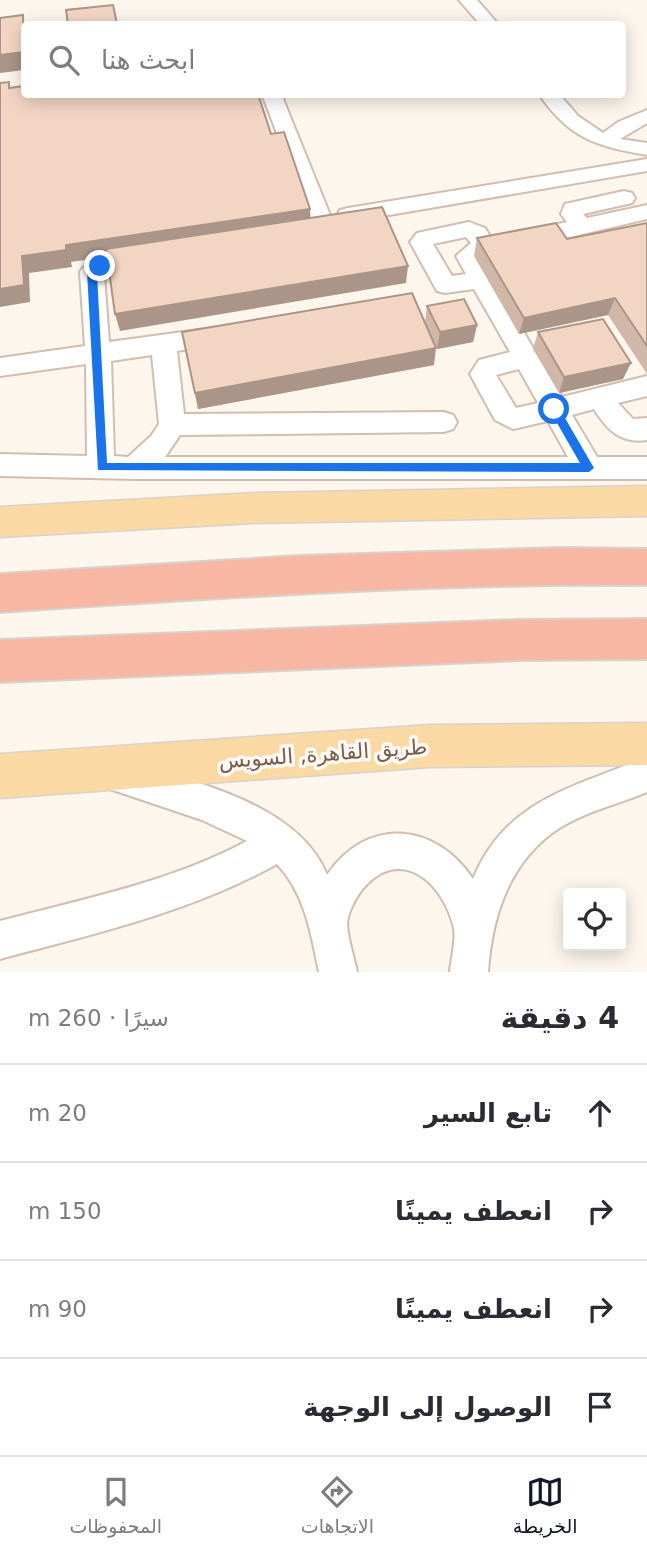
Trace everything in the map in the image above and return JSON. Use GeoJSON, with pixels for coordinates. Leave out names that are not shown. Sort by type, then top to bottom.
{"type":"FeatureCollection","features":[{"type":"Feature","properties":{"kind":"highway"},"geometry":{"type":"LineString","coordinates":[[0,593],[299,574],[561,566],[647,568]]}},
{"type":"Feature","properties":{"kind":"highway"},"geometry":{"type":"LineString","coordinates":[[0,662],[519,640],[647,639]]}},
{"type":"Feature","properties":{"kind":"main road"},"geometry":{"type":"LineString","coordinates":[[0,522],[254,508],[647,501]]}},
{"type":"Feature","properties":{"kind":"main road","name":"طريق القاهرة, السويس"},"geometry":{"type":"LineString","coordinates":[[0,776],[430,746],[647,744]]}},
{"type":"Feature","properties":{"kind":"street"},"geometry":{"type":"LineString","coordinates":[[468,0],[486,21]]}},
{"type":"Feature","properties":{"kind":"street"},"geometry":{"type":"LineString","coordinates":[[271,240],[310,234],[317,231],[321,220],[273,98]]}},
{"type":"Feature","properties":{"kind":"street"},"geometry":{"type":"LineString","coordinates":[[551,98],[575,126],[605,141],[647,149]]}},
{"type":"Feature","properties":{"kind":"street"},"geometry":{"type":"LineString","coordinates":[[605,141],[625,126],[647,116]]}},
{"type":"Feature","properties":{"kind":"street"},"geometry":{"type":"LineString","coordinates":[[321,220],[647,165]]}},
{"type":"Feature","properties":{"kind":"street"},"geometry":{"type":"LineString","coordinates":[[582,227],[572,214],[573,209],[647,194]]}},
{"type":"Feature","properties":{"kind":"street"},"geometry":{"type":"LineString","coordinates":[[589,468],[559,416],[528,348],[478,280],[467,256],[470,252],[485,247],[647,212]]}},
{"type":"Feature","properties":{"kind":"street"},"geometry":{"type":"LineString","coordinates":[[478,280],[445,285],[421,242],[425,238],[469,229],[477,233],[485,247]]}},
{"type":"Feature","properties":{"kind":"street"},"geometry":{"type":"LineString","coordinates":[[102,467],[92,272],[94,269],[166,256]]}},
{"type":"Feature","properties":{"kind":"street"},"geometry":{"type":"LineString","coordinates":[[0,367],[164,346],[244,332]]}},
{"type":"Feature","properties":{"kind":"street"},"geometry":{"type":"LineString","coordinates":[[134,468],[160,444],[172,425],[164,346]]}},
{"type":"Feature","properties":{"kind":"street"},"geometry":{"type":"LineString","coordinates":[[528,348],[484,370],[484,379],[507,416],[559,416],[605,405],[643,385]]}},
{"type":"Feature","properties":{"kind":"street"},"geometry":{"type":"LineString","coordinates":[[605,405],[617,423],[626,430],[647,429]]}},
{"type":"Feature","properties":{"kind":"street"},"geometry":{"type":"LineString","coordinates":[[172,425],[443,422]]}},
{"type":"Feature","properties":{"kind":"street"},"geometry":{"type":"LineString","coordinates":[[0,465],[134,468],[647,468]]}},
{"type":"Feature","properties":{"kind":"street"},"geometry":{"type":"LineString","coordinates":[[100,769],[246,819],[282,841],[311,876],[329,919],[338,972]]}},
{"type":"Feature","properties":{"kind":"street"},"geometry":{"type":"LineString","coordinates":[[469,972],[474,930],[482,901],[509,851],[527,832],[559,810],[647,774]]}},
{"type":"Feature","properties":{"kind":"street"},"geometry":{"type":"LineString","coordinates":[[0,940],[191,887],[253,859],[282,841]]}},
{"type":"Feature","properties":{"kind":"street"},"geometry":{"type":"LineString","coordinates":[[329,919],[341,882],[354,868],[368,858],[402,850],[428,858],[451,875],[470,910],[474,930]]}},
{"type":"Feature","properties":{"kind":"building"},"geometry":{"type":"Polygon","coordinates":[[[113,5],[116,21],[68,21],[66,10],[113,5]]]}},
{"type":"Feature","properties":{"kind":"building"},"geometry":{"type":"Polygon","coordinates":[[[23,15],[21,52],[0,55],[0,18],[23,15]]]}},
{"type":"Feature","properties":{"kind":"building"},"geometry":{"type":"Polygon","coordinates":[[[9,82],[9,88],[21,86],[21,98],[259,98],[271,134],[284,132],[310,209],[66,245],[66,250],[22,256],[24,285],[0,289],[0,83],[9,82]]]}},
{"type":"Feature","properties":{"kind":"building"},"geometry":{"type":"Polygon","coordinates":[[[382,207],[408,266],[115,314],[106,249],[382,207]]]}},
{"type":"Feature","properties":{"kind":"building"},"geometry":{"type":"Polygon","coordinates":[[[556,223],[567,239],[647,223],[647,346],[615,298],[524,318],[477,238],[556,223]]]}},
{"type":"Feature","properties":{"kind":"building"},"geometry":{"type":"Polygon","coordinates":[[[412,293],[436,348],[195,393],[182,332],[412,293]]]}},
{"type":"Feature","properties":{"kind":"building"},"geometry":{"type":"Polygon","coordinates":[[[464,299],[477,325],[440,332],[427,306],[464,299]]]}},
{"type":"Feature","properties":{"kind":"building"},"geometry":{"type":"Polygon","coordinates":[[[603,319],[631,363],[564,377],[538,332],[603,319]]]}},
{"type":"Feature","properties":{"kind":"route"},"geometry":{"type":"LineString","coordinates":[[100,266],[92,272],[102,467],[589,468],[554,409]]}}]}
